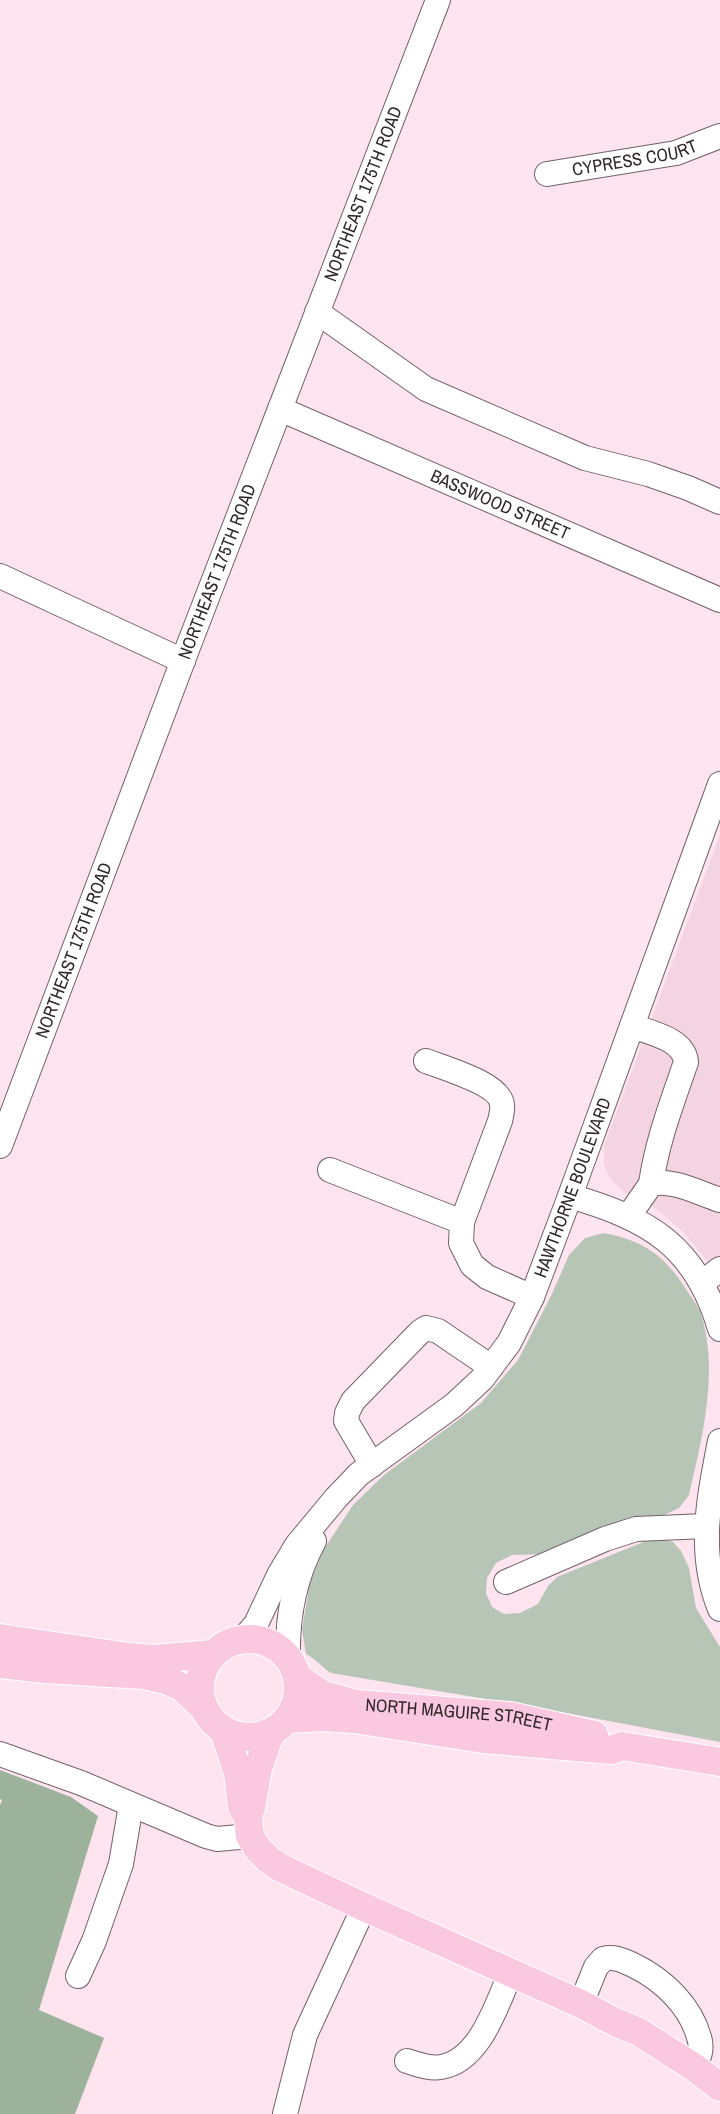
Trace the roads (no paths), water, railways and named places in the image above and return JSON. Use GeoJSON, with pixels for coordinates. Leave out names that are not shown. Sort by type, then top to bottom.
{"type":"FeatureCollection","features":[{"type":"Feature","properties":{"kind":"main road"},"geometry":{"type":"LineString","coordinates":[[0,1638],[128,1657],[154,1659],[213,1654]]}},
{"type":"Feature","properties":{"kind":"main road"},"geometry":{"type":"LineString","coordinates":[[202,1706],[200,1690],[202,1673],[213,1654],[222,1647],[243,1639],[258,1640],[270,1644],[293,1667],[297,1697],[294,1708],[279,1726],[258,1768],[249,1826]]}},
{"type":"Feature","properties":{"kind":"main road"},"geometry":{"type":"LineString","coordinates":[[0,1664],[151,1676],[182,1687],[202,1706],[214,1724],[224,1731],[248,1737],[279,1726]]}},
{"type":"Feature","properties":{"kind":"main road","name":"NORTH MAGUIRE STREET"},"geometry":{"type":"LineString","coordinates":[[293,1667],[323,1694],[348,1702],[376,1707],[477,1712],[510,1716],[613,1739],[622,1746],[720,1762]]}},
{"type":"Feature","properties":{"kind":"main road","name":"NORTH MAGUIRE STREET"},"geometry":{"type":"LineString","coordinates":[[279,1726],[323,1717],[354,1719],[483,1739],[611,1750],[622,1746]]}},
{"type":"Feature","properties":{"kind":"main road"},"geometry":{"type":"LineString","coordinates":[[224,1731],[238,1773],[242,1806],[258,1849],[281,1868],[639,2032],[695,2068],[720,2087]]}},
{"type":"Feature","properties":{"kind":"street","name":"NORTHEAST 175TH ROAD"},"geometry":{"type":"LineString","coordinates":[[0,1146],[183,661],[438,0]]}},
{"type":"Feature","properties":{"kind":"street","name":"CYPRESS COURT"},"geometry":{"type":"LineString","coordinates":[[547,174],[676,153],[720,136]]}},
{"type":"Feature","properties":{"kind":"street"},"geometry":{"type":"LineString","coordinates":[[317,312],[426,389],[585,458],[648,474],[720,502]]}},
{"type":"Feature","properties":{"kind":"street","name":"BASSWOOD STREET"},"geometry":{"type":"LineString","coordinates":[[280,409],[720,600]]}},
{"type":"Feature","properties":{"kind":"street"},"geometry":{"type":"LineString","coordinates":[[0,576],[183,661]]}},
{"type":"Feature","properties":{"kind":"street","name":"HAWTHORNE BOULEVARD"},"geometry":{"type":"LineString","coordinates":[[243,1639],[256,1624],[279,1575],[308,1529],[320,1520],[336,1498],[359,1474],[454,1405],[482,1379],[509,1343],[532,1298],[720,784]]}},
{"type":"Feature","properties":{"kind":"street"},"geometry":{"type":"LineString","coordinates":[[628,1217],[651,1184],[655,1157],[663,1126],[686,1062],[685,1054],[676,1043],[632,1026]]}},
{"type":"Feature","properties":{"kind":"street"},"geometry":{"type":"LineString","coordinates":[[426,1061],[485,1084],[496,1093],[503,1104],[500,1120],[462,1222],[461,1243],[472,1265],[487,1277],[532,1298]]}},
{"type":"Feature","properties":{"kind":"street"},"geometry":{"type":"LineString","coordinates":[[330,1170],[462,1222]]}},
{"type":"Feature","properties":{"kind":"street"},"geometry":{"type":"LineString","coordinates":[[651,1184],[657,1182],[672,1183],[720,1200]]}},
{"type":"Feature","properties":{"kind":"street"},"geometry":{"type":"LineString","coordinates":[[570,1196],[605,1206],[628,1217],[662,1237],[682,1254],[702,1283],[720,1328]]}},
{"type":"Feature","properties":{"kind":"street"},"geometry":{"type":"LineString","coordinates":[[702,1283],[720,1269]]}},
{"type":"Feature","properties":{"kind":"street"},"geometry":{"type":"LineString","coordinates":[[372,1465],[346,1421],[347,1413],[358,1396],[420,1332],[426,1328],[438,1331],[491,1368]]}},
{"type":"Feature","properties":{"kind":"street"},"geometry":{"type":"LineString","coordinates":[[720,1441],[706,1526],[706,1553],[714,1593],[720,1609]]}},
{"type":"Feature","properties":{"kind":"street","name":"HAWTHORNE BOULEVARD"},"geometry":{"type":"LineString","coordinates":[[293,1667],[287,1632],[294,1592],[318,1534],[320,1520]]}},
{"type":"Feature","properties":{"kind":"street"},"geometry":{"type":"LineString","coordinates":[[506,1582],[605,1539],[636,1529],[706,1526]]}},
{"type":"Feature","properties":{"kind":"street"},"geometry":{"type":"LineString","coordinates":[[0,1754],[81,1783],[212,1838],[232,1839],[249,1826]]}},
{"type":"Feature","properties":{"kind":"street"},"geometry":{"type":"LineString","coordinates":[[78,1976],[94,1941],[121,1864],[132,1805]]}},
{"type":"Feature","properties":{"kind":"street"},"geometry":{"type":"LineString","coordinates":[[285,2114],[305,2035],[364,1907]]}},
{"type":"Feature","properties":{"kind":"street"},"geometry":{"type":"LineString","coordinates":[[581,2004],[596,1967],[603,1959],[619,1959],[647,1972],[665,1985],[690,2016],[700,2042],[700,2054],[695,2068]]}},
{"type":"Feature","properties":{"kind":"street"},"geometry":{"type":"LineString","coordinates":[[407,2061],[440,2068],[454,2063],[467,2054],[480,2039],[490,2021],[511,1972]]}}]}
